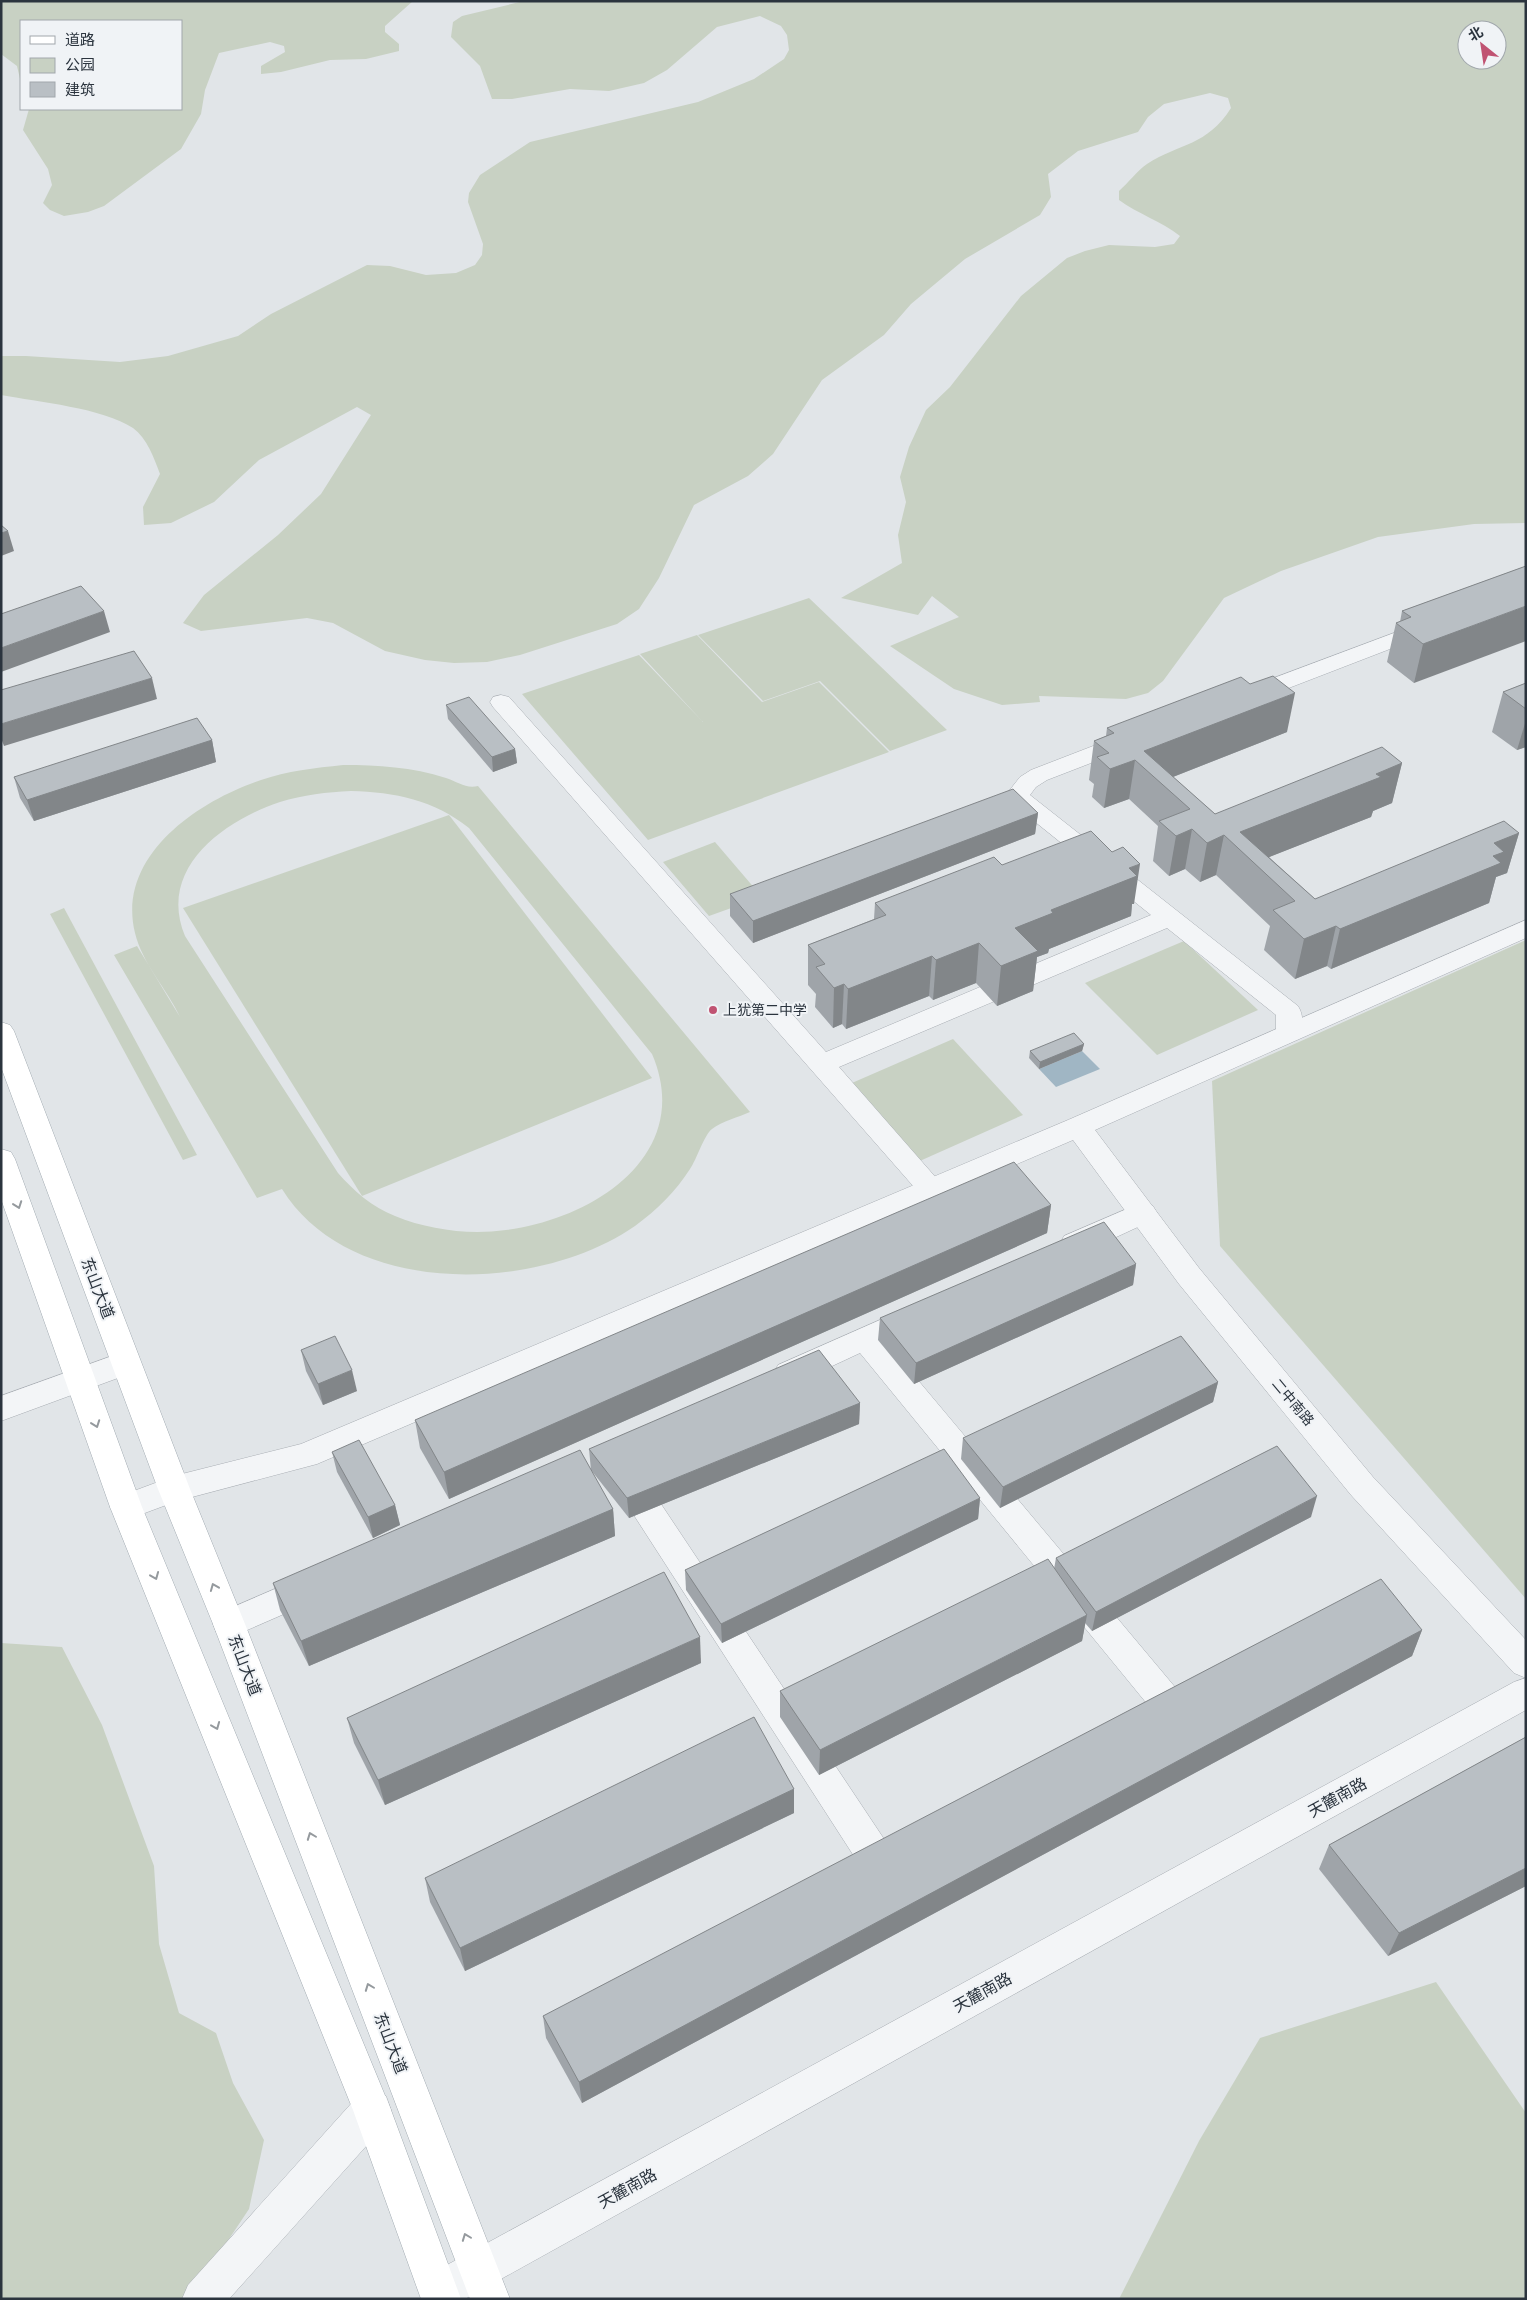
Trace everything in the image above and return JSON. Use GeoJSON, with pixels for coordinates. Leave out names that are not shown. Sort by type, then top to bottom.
{"type":"FeatureCollection","features":[{"type":"Feature","properties":{"kind":"main road","name":"东山大道"},"geometry":{"type":"LineString","coordinates":[[1,1031],[174,1489],[229,1624],[484,2284]]}},
{"type":"Feature","properties":{"kind":"main road"},"geometry":{"type":"LineString","coordinates":[[1,1159],[126,1507],[372,2110],[433,2292]]}},
{"type":"Feature","properties":{"kind":"street"},"geometry":{"type":"LineString","coordinates":[[1223,705],[1443,621]]}},
{"type":"Feature","properties":{"kind":"street"},"geometry":{"type":"LineString","coordinates":[[500,702],[931,1188]]}},
{"type":"Feature","properties":{"kind":"street"},"geometry":{"type":"LineString","coordinates":[[1150,733],[1039,775],[1028,782],[1017,796],[1289,1012],[1289,1034]]}},
{"type":"Feature","properties":{"kind":"street"},"geometry":{"type":"LineString","coordinates":[[822,1064],[1169,917]]}},
{"type":"Feature","properties":{"kind":"street"},"geometry":{"type":"LineString","coordinates":[[126,1507],[174,1489],[306,1455],[1078,1127],[1526,928]]}},
{"type":"Feature","properties":{"kind":"street","name":"二中南路"},"geometry":{"type":"LineString","coordinates":[[1078,1127],[1189,1276],[1362,1486],[1526,1663]]}},
{"type":"Feature","properties":{"kind":"street"},"geometry":{"type":"LineString","coordinates":[[1053,1254],[1143,1213]]}},
{"type":"Feature","properties":{"kind":"street"},"geometry":{"type":"LineString","coordinates":[[765,1384],[937,1306]]}},
{"type":"Feature","properties":{"kind":"street"},"geometry":{"type":"LineString","coordinates":[[865,1338],[1178,1716]]}},
{"type":"Feature","properties":{"kind":"street"},"geometry":{"type":"LineString","coordinates":[[1,1409],[126,1363]]}},
{"type":"Feature","properties":{"kind":"street"},"geometry":{"type":"LineString","coordinates":[[611,1453],[883,1869]]}},
{"type":"Feature","properties":{"kind":"street"},"geometry":{"type":"LineString","coordinates":[[229,1624],[340,1575]]}},
{"type":"Feature","properties":{"kind":"street","name":"天麓南路"},"geometry":{"type":"LineString","coordinates":[[433,2292],[484,2284],[1526,1694]]}},
{"type":"Feature","properties":{"kind":"street"},"geometry":{"type":"LineString","coordinates":[[202,2299],[372,2110]]}},
{"type":"Feature","properties":{"kind":"green space"},"geometry":{"type":"Polygon","coordinates":[[[1,1],[413,1],[385,26],[385,32],[399,44],[399,51],[366,59],[330,60],[281,72],[261,74],[261,66],[285,52],[284,46],[270,42],[219,53],[205,90],[201,114],[181,149],[104,206],[88,212],[64,216],[50,210],[43,203],[52,185],[48,169],[23,130],[29,110],[182,110],[182,20],[20,20],[20,79],[17,66],[1,54],[1,1]]]}},
{"type":"Feature","properties":{"kind":"green space"},"geometry":{"type":"Polygon","coordinates":[[[524,1],[1526,1],[1526,523],[1474,524],[1378,537],[1281,571],[1224,598],[1163,681],[1148,693],[1126,699],[1039,696],[1040,702],[1002,705],[954,689],[890,646],[959,617],[932,596],[918,615],[841,598],[902,563],[898,535],[906,502],[900,477],[909,447],[926,410],[950,387],[1021,296],[1067,258],[1085,251],[1109,245],[1155,247],[1174,244],[1180,236],[1119,200],[1119,191],[1147,164],[1203,137],[1222,120],[1231,108],[1228,98],[1210,93],[1164,104],[1148,117],[1138,132],[1078,151],[1048,174],[1051,197],[1040,215],[965,259],[911,304],[884,335],[822,380],[773,454],[748,476],[694,505],[659,578],[639,609],[617,624],[520,655],[487,662],[454,663],[425,660],[385,651],[333,623],[307,618],[201,631],[183,623],[204,595],[278,535],[321,494],[371,415],[357,407],[259,460],[214,502],[171,523],[144,525],[143,507],[160,474],[150,449],[138,432],[120,421],[105,415],[1,395],[1,356],[120,362],[168,356],[238,336],[271,314],[367,265],[390,266],[426,275],[456,273],[475,265],[482,255],[483,244],[468,202],[469,193],[480,175],[530,142],[698,102],[754,79],[784,59],[789,50],[787,35],[781,26],[760,16],[717,27],[667,70],[644,83],[609,91],[570,89],[512,99],[492,99],[480,66],[451,37],[453,22],[462,16],[524,1]]]}},
{"type":"Feature","properties":{"kind":"green space"},"geometry":{"type":"Polygon","coordinates":[[[809,598],[947,730],[890,751],[820,681],[763,701],[698,635],[809,598]]]}},
{"type":"Feature","properties":{"kind":"green space"},"geometry":{"type":"Polygon","coordinates":[[[697,635],[762,702],[819,682],[889,752],[648,840],[522,694],[639,655],[703,722],[640,654],[697,635]]]}},
{"type":"Feature","properties":{"kind":"green space"},"geometry":{"type":"Polygon","coordinates":[[[343,765],[369,765],[408,769],[433,774],[466,786],[478,786],[750,1112],[726,1121],[712,1129],[706,1136],[693,1165],[679,1185],[658,1207],[635,1226],[595,1248],[549,1264],[499,1273],[448,1274],[398,1267],[352,1251],[313,1225],[282,1189],[257,1198],[114,955],[137,946],[180,1017],[143,955],[135,933],[132,905],[138,880],[150,856],[167,836],[188,817],[237,789],[281,774],[343,765]],[[351,791],[297,797],[258,810],[218,835],[201,851],[188,869],[180,889],[179,912],[185,936],[338,1173],[357,1192],[379,1208],[421,1225],[449,1230],[478,1232],[506,1230],[539,1223],[572,1212],[602,1196],[628,1175],[648,1151],[660,1122],[662,1090],[652,1054],[469,828],[456,818],[428,804],[383,793],[351,791]]]}},
{"type":"Feature","properties":{"kind":"green space"},"geometry":{"type":"Polygon","coordinates":[[[449,815],[652,1078],[362,1196],[183,908],[449,815]]]}},
{"type":"Feature","properties":{"kind":"green space"},"geometry":{"type":"Polygon","coordinates":[[[715,842],[762,897],[709,916],[663,862],[715,842]]]}},
{"type":"Feature","properties":{"kind":"green space"},"geometry":{"type":"Polygon","coordinates":[[[64,908],[197,1155],[183,1160],[50,914],[64,908]]]}},
{"type":"Feature","properties":{"kind":"green space"},"geometry":{"type":"Polygon","coordinates":[[[1526,940],[1526,1599],[1220,1246],[1212,1081],[1526,940]]]}},
{"type":"Feature","properties":{"kind":"green space"},"geometry":{"type":"Polygon","coordinates":[[[1184,941],[1258,1010],[1157,1055],[1085,983],[1184,941]]]}},
{"type":"Feature","properties":{"kind":"green space"},"geometry":{"type":"Polygon","coordinates":[[[953,1039],[1023,1115],[913,1164],[845,1086],[953,1039]]]}},
{"type":"Feature","properties":{"kind":"green space"},"geometry":{"type":"Polygon","coordinates":[[[1,1643],[62,1647],[102,1725],[154,1866],[159,1944],[179,2013],[216,2033],[233,2083],[264,2140],[249,2209],[189,2299],[1,2299],[1,1643]]]}},
{"type":"Feature","properties":{"kind":"green space"},"geometry":{"type":"Polygon","coordinates":[[[1436,1982],[1526,2113],[1526,2299],[1119,2299],[1199,2141],[1260,2038],[1436,1982]]]}},
{"type":"Feature","properties":{"kind":"water"},"geometry":{"type":"Polygon","coordinates":[[[1082,1051],[1100,1069],[1056,1087],[1039,1069],[1082,1051]]]}},
{"type":"Feature","properties":{"kind":"building"},"geometry":{"type":"Polygon","coordinates":[[[1,525],[8,531],[1,533],[1,525]]]}},
{"type":"Feature","properties":{"kind":"building"},"geometry":{"type":"Polygon","coordinates":[[[1526,566],[1526,606],[1423,644],[1396,623],[1411,617],[1402,611],[1526,566]]]}},
{"type":"Feature","properties":{"kind":"building"},"geometry":{"type":"Polygon","coordinates":[[[81,586],[104,611],[1,648],[1,614],[81,586]]]}},
{"type":"Feature","properties":{"kind":"building"},"geometry":{"type":"Polygon","coordinates":[[[134,651],[152,678],[1,724],[1,690],[134,651]]]}},
{"type":"Feature","properties":{"kind":"building"},"geometry":{"type":"Polygon","coordinates":[[[1273,676],[1295,693],[1144,751],[1215,814],[1382,747],[1402,763],[1376,774],[1381,777],[1240,832],[1315,899],[1504,821],[1519,833],[1494,843],[1504,852],[1493,856],[1501,863],[1340,929],[1336,926],[1304,939],[1273,910],[1295,901],[1224,835],[1207,843],[1192,829],[1176,836],[1159,821],[1190,809],[1135,760],[1110,769],[1097,757],[1109,753],[1094,741],[1114,733],[1107,728],[1241,677],[1250,684],[1273,676]]]}},
{"type":"Feature","properties":{"kind":"building"},"geometry":{"type":"Polygon","coordinates":[[[1526,683],[1526,709],[1503,692],[1526,683]]]}},
{"type":"Feature","properties":{"kind":"building"},"geometry":{"type":"Polygon","coordinates":[[[469,697],[515,749],[492,757],[446,705],[469,697]]]}},
{"type":"Feature","properties":{"kind":"building"},"geometry":{"type":"Polygon","coordinates":[[[197,718],[212,740],[27,800],[14,777],[197,718]]]}},
{"type":"Feature","properties":{"kind":"building"},"geometry":{"type":"Polygon","coordinates":[[[1013,789],[1038,813],[753,921],[730,894],[1013,789]]]}},
{"type":"Feature","properties":{"kind":"building"},"geometry":{"type":"Polygon","coordinates":[[[1091,831],[1112,852],[1123,847],[1140,864],[1129,868],[1137,876],[1051,910],[1053,913],[1015,928],[1038,951],[1001,966],[979,943],[936,960],[932,956],[848,989],[844,984],[834,988],[816,967],[825,964],[808,945],[886,915],[875,903],[994,857],[1002,865],[1091,831]]]}},
{"type":"Feature","properties":{"kind":"building"},"geometry":{"type":"Polygon","coordinates":[[[1074,1033],[1084,1044],[1040,1062],[1030,1051],[1074,1033]]]}},
{"type":"Feature","properties":{"kind":"building"},"geometry":{"type":"Polygon","coordinates":[[[1014,1162],[1051,1205],[444,1472],[415,1420],[1014,1162]]]}},
{"type":"Feature","properties":{"kind":"building"},"geometry":{"type":"Polygon","coordinates":[[[1104,1222],[1136,1264],[916,1363],[880,1318],[1104,1222]]]}},
{"type":"Feature","properties":{"kind":"building"},"geometry":{"type":"Polygon","coordinates":[[[335,1336],[352,1370],[318,1384],[301,1350],[335,1336]]]}},
{"type":"Feature","properties":{"kind":"building"},"geometry":{"type":"Polygon","coordinates":[[[1181,1336],[1218,1382],[1003,1487],[963,1438],[1181,1336]]]}},
{"type":"Feature","properties":{"kind":"building"},"geometry":{"type":"Polygon","coordinates":[[[819,1350],[860,1403],[627,1498],[589,1449],[819,1350]]]}},
{"type":"Feature","properties":{"kind":"building"},"geometry":{"type":"Polygon","coordinates":[[[359,1440],[395,1505],[368,1517],[332,1452],[359,1440]]]}},
{"type":"Feature","properties":{"kind":"building"},"geometry":{"type":"Polygon","coordinates":[[[1277,1446],[1317,1496],[1096,1612],[1056,1558],[1277,1446]]]}},
{"type":"Feature","properties":{"kind":"building"},"geometry":{"type":"Polygon","coordinates":[[[944,1449],[980,1498],[721,1624],[685,1570],[944,1449]]]}},
{"type":"Feature","properties":{"kind":"building"},"geometry":{"type":"Polygon","coordinates":[[[580,1450],[613,1509],[301,1641],[273,1583],[580,1450]]]}},
{"type":"Feature","properties":{"kind":"building"},"geometry":{"type":"Polygon","coordinates":[[[1048,1559],[1087,1615],[820,1750],[780,1691],[1048,1559]]]}},
{"type":"Feature","properties":{"kind":"building"},"geometry":{"type":"Polygon","coordinates":[[[664,1572],[700,1637],[378,1780],[347,1718],[664,1572]]]}},
{"type":"Feature","properties":{"kind":"building"},"geometry":{"type":"Polygon","coordinates":[[[1381,1579],[1422,1630],[579,2082],[543,2016],[1381,1579]]]}},
{"type":"Feature","properties":{"kind":"building"},"geometry":{"type":"Polygon","coordinates":[[[754,1717],[794,1789],[460,1948],[425,1878],[754,1717]]]}},
{"type":"Feature","properties":{"kind":"building"},"geometry":{"type":"Polygon","coordinates":[[[1526,1737],[1526,1868],[1399,1933],[1329,1845],[1526,1737]]]}},
{"type":"Feature","properties":{"kind":"place","name":"上犹第二中学"},"geometry":{"type":"Point","coordinates":[713,1010]}}]}
